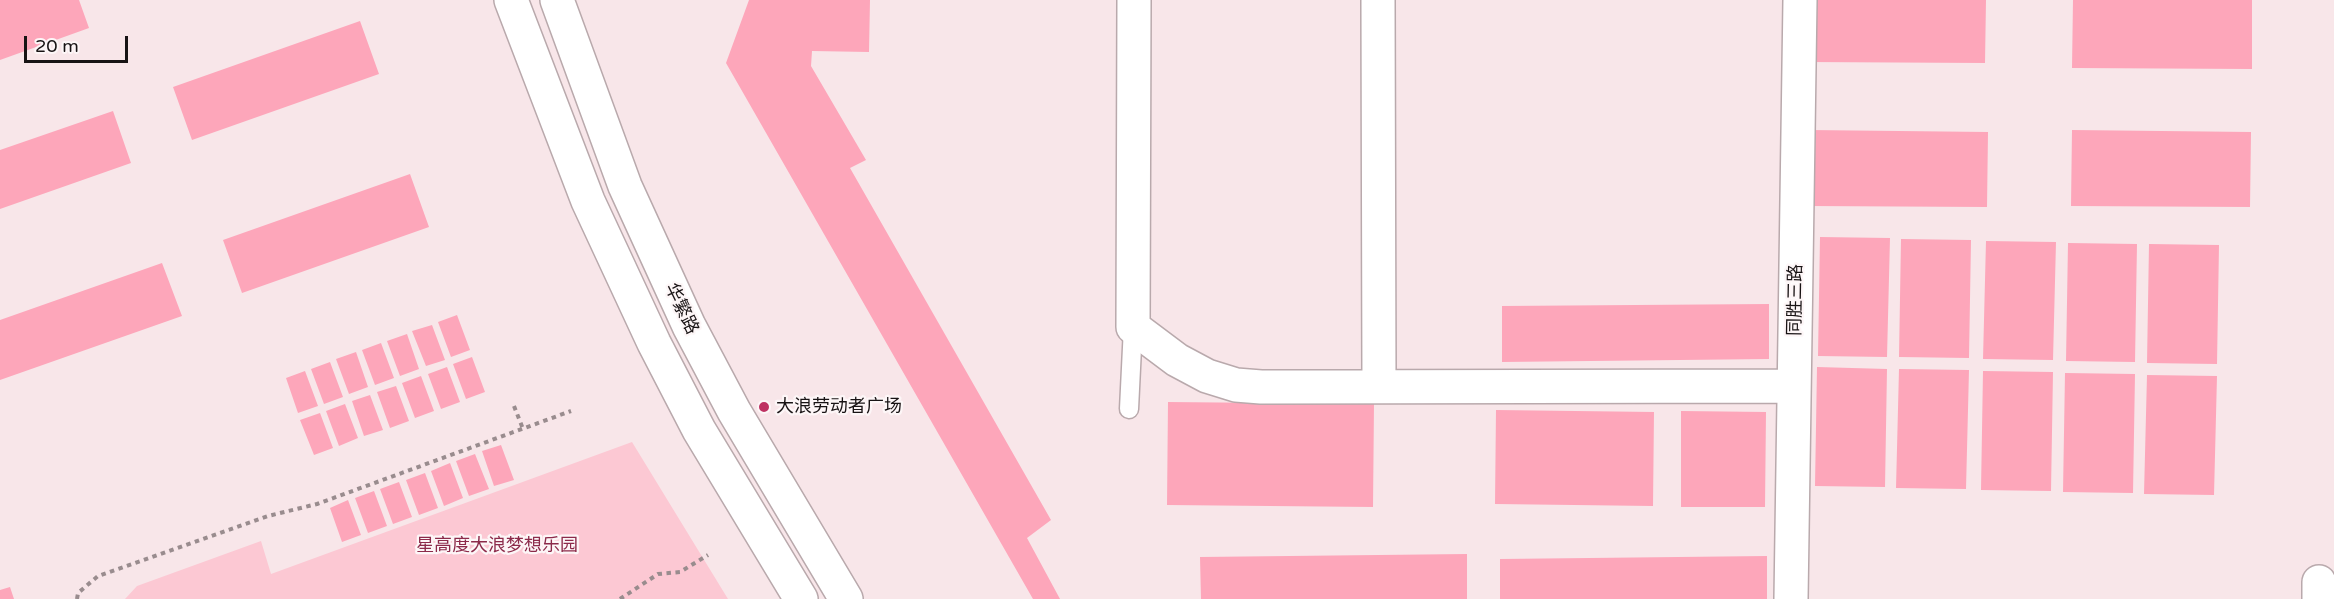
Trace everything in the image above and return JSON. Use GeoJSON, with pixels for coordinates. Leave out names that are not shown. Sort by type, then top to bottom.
{"type":"FeatureCollection","features":[{"type":"Feature","properties":{"kind":"street"},"geometry":{"type":"LineString","coordinates":[[511,0],[588,201],[617,266],[699,430],[801,599]]}},
{"type":"Feature","properties":{"kind":"street"},"geometry":{"type":"LineString","coordinates":[[1134,0],[1133,327],[1177,360],[1207,376],[1236,385],[1794,386]]}},
{"type":"Feature","properties":{"kind":"street"},"geometry":{"type":"LineString","coordinates":[[1378,0],[1379,387]]}},
{"type":"Feature","properties":{"kind":"street","name":"同胜三路"},"geometry":{"type":"LineString","coordinates":[[1791,599],[1800,0]]}},
{"type":"Feature","properties":{"kind":"street","name":"华繁路"},"geometry":{"type":"LineString","coordinates":[[561,1],[625,186],[689,326],[734,411],[846,599]]}},
{"type":"Feature","properties":{"kind":"lane"},"geometry":{"type":"LineString","coordinates":[[1129,409],[1133,327]]}},
{"type":"Feature","properties":{"kind":"path"},"geometry":{"type":"LineString","coordinates":[[514,406],[523,429]]}},
{"type":"Feature","properties":{"kind":"path"},"geometry":{"type":"LineString","coordinates":[[77,599],[78,593],[98,576],[268,516],[317,504],[571,411]]}},
{"type":"Feature","properties":{"kind":"path"},"geometry":{"type":"LineString","coordinates":[[620,599],[658,574],[680,572],[708,555]]}},
{"type":"Feature","properties":{"kind":"green space","name":"星高度大浪梦想乐园"},"geometry":{"type":"Polygon","coordinates":[[[632,442],[728,599],[125,599],[137,586],[261,541],[271,574],[632,442]]]}},
{"type":"Feature","properties":{"kind":"building"},"geometry":{"type":"Polygon","coordinates":[[[0,0],[79,0],[89,28],[0,60],[0,0]]]}},
{"type":"Feature","properties":{"kind":"building"},"geometry":{"type":"Polygon","coordinates":[[[749,0],[870,0],[869,52],[812,51],[811,66],[866,160],[850,168],[1051,520],[1027,538],[1060,599],[1033,599],[726,63],[749,0]]]}},
{"type":"Feature","properties":{"kind":"building"},"geometry":{"type":"Polygon","coordinates":[[[1807,0],[1986,0],[1985,63],[1806,62],[1807,0]]]}},
{"type":"Feature","properties":{"kind":"building"},"geometry":{"type":"Polygon","coordinates":[[[2073,0],[2252,0],[2252,69],[2072,68],[2073,0]]]}},
{"type":"Feature","properties":{"kind":"building"},"geometry":{"type":"Polygon","coordinates":[[[360,21],[379,74],[192,140],[173,87],[360,21]]]}},
{"type":"Feature","properties":{"kind":"building"},"geometry":{"type":"Polygon","coordinates":[[[113,111],[131,163],[0,209],[0,150],[113,111]]]}},
{"type":"Feature","properties":{"kind":"building"},"geometry":{"type":"Polygon","coordinates":[[[1809,130],[1988,132],[1987,207],[1809,206],[1809,130]]]}},
{"type":"Feature","properties":{"kind":"building"},"geometry":{"type":"Polygon","coordinates":[[[2072,130],[2251,132],[2250,207],[2071,206],[2072,130]]]}},
{"type":"Feature","properties":{"kind":"building"},"geometry":{"type":"Polygon","coordinates":[[[410,174],[429,227],[242,293],[223,240],[410,174]]]}},
{"type":"Feature","properties":{"kind":"building"},"geometry":{"type":"Polygon","coordinates":[[[1820,237],[1890,238],[1887,357],[1818,356],[1820,237]]]}},
{"type":"Feature","properties":{"kind":"building"},"geometry":{"type":"Polygon","coordinates":[[[1901,239],[1971,240],[1969,358],[1899,357],[1901,239]]]}},
{"type":"Feature","properties":{"kind":"building"},"geometry":{"type":"Polygon","coordinates":[[[1986,241],[2056,242],[2053,360],[1983,359],[1986,241]]]}},
{"type":"Feature","properties":{"kind":"building"},"geometry":{"type":"Polygon","coordinates":[[[2068,243],[2137,244],[2135,362],[2066,361],[2068,243]]]}},
{"type":"Feature","properties":{"kind":"building"},"geometry":{"type":"Polygon","coordinates":[[[2149,244],[2219,245],[2217,364],[2147,363],[2149,244]]]}},
{"type":"Feature","properties":{"kind":"building"},"geometry":{"type":"Polygon","coordinates":[[[162,263],[182,316],[0,380],[0,320],[162,263]]]}},
{"type":"Feature","properties":{"kind":"building"},"geometry":{"type":"Polygon","coordinates":[[[1769,304],[1769,359],[1502,362],[1502,306],[1769,304]]]}},
{"type":"Feature","properties":{"kind":"building"},"geometry":{"type":"Polygon","coordinates":[[[457,315],[470,350],[451,357],[438,322],[457,315]]]}},
{"type":"Feature","properties":{"kind":"building"},"geometry":{"type":"Polygon","coordinates":[[[432,325],[445,360],[426,366],[412,331],[432,325]]]}},
{"type":"Feature","properties":{"kind":"building"},"geometry":{"type":"Polygon","coordinates":[[[407,334],[419,369],[400,376],[387,341],[407,334]]]}},
{"type":"Feature","properties":{"kind":"building"},"geometry":{"type":"Polygon","coordinates":[[[381,343],[394,378],[375,385],[362,350],[381,343]]]}},
{"type":"Feature","properties":{"kind":"building"},"geometry":{"type":"Polygon","coordinates":[[[356,352],[368,387],[349,394],[336,359],[356,352]]]}},
{"type":"Feature","properties":{"kind":"building"},"geometry":{"type":"Polygon","coordinates":[[[472,357],[485,392],[466,399],[453,364],[472,357]]]}},
{"type":"Feature","properties":{"kind":"building"},"geometry":{"type":"Polygon","coordinates":[[[330,362],[343,397],[324,404],[311,369],[330,362]]]}},
{"type":"Feature","properties":{"kind":"building"},"geometry":{"type":"Polygon","coordinates":[[[447,367],[460,402],[441,409],[428,374],[447,367]]]}},
{"type":"Feature","properties":{"kind":"building"},"geometry":{"type":"Polygon","coordinates":[[[1817,367],[1887,369],[1885,487],[1815,486],[1817,367]]]}},
{"type":"Feature","properties":{"kind":"building"},"geometry":{"type":"Polygon","coordinates":[[[1899,369],[1969,370],[1966,489],[1896,488],[1899,369]]]}},
{"type":"Feature","properties":{"kind":"building"},"geometry":{"type":"Polygon","coordinates":[[[305,371],[318,406],[298,413],[286,378],[305,371]]]}},
{"type":"Feature","properties":{"kind":"building"},"geometry":{"type":"Polygon","coordinates":[[[1983,371],[2053,372],[2051,491],[1981,490],[1983,371]]]}},
{"type":"Feature","properties":{"kind":"building"},"geometry":{"type":"Polygon","coordinates":[[[2065,373],[2135,374],[2133,493],[2063,492],[2065,373]]]}},
{"type":"Feature","properties":{"kind":"building"},"geometry":{"type":"Polygon","coordinates":[[[2147,375],[2217,376],[2214,495],[2144,494],[2147,375]]]}},
{"type":"Feature","properties":{"kind":"building"},"geometry":{"type":"Polygon","coordinates":[[[421,376],[434,411],[415,418],[402,383],[421,376]]]}},
{"type":"Feature","properties":{"kind":"building"},"geometry":{"type":"Polygon","coordinates":[[[396,386],[409,421],[390,428],[377,392],[396,386]]]}},
{"type":"Feature","properties":{"kind":"building"},"geometry":{"type":"Polygon","coordinates":[[[370,395],[383,430],[364,436],[352,401],[370,395]]]}},
{"type":"Feature","properties":{"kind":"building"},"geometry":{"type":"Polygon","coordinates":[[[1168,402],[1374,404],[1373,507],[1167,505],[1168,402]]]}},
{"type":"Feature","properties":{"kind":"building"},"geometry":{"type":"Polygon","coordinates":[[[345,404],[358,438],[339,446],[326,411],[345,404]]]}},
{"type":"Feature","properties":{"kind":"building"},"geometry":{"type":"Polygon","coordinates":[[[1496,410],[1654,412],[1653,506],[1495,504],[1496,410]]]}},
{"type":"Feature","properties":{"kind":"building"},"geometry":{"type":"Polygon","coordinates":[[[1681,411],[1766,412],[1765,507],[1681,507],[1681,411]]]}},
{"type":"Feature","properties":{"kind":"building"},"geometry":{"type":"Polygon","coordinates":[[[320,413],[333,448],[314,455],[300,420],[320,413]]]}},
{"type":"Feature","properties":{"kind":"building"},"geometry":{"type":"Polygon","coordinates":[[[501,445],[514,480],[494,486],[482,451],[501,445]]]}},
{"type":"Feature","properties":{"kind":"building"},"geometry":{"type":"Polygon","coordinates":[[[475,454],[489,489],[469,496],[456,461],[475,454]]]}},
{"type":"Feature","properties":{"kind":"building"},"geometry":{"type":"Polygon","coordinates":[[[450,463],[463,498],[444,506],[431,471],[450,463]]]}},
{"type":"Feature","properties":{"kind":"building"},"geometry":{"type":"Polygon","coordinates":[[[425,473],[438,508],[419,515],[406,480],[425,473]]]}},
{"type":"Feature","properties":{"kind":"building"},"geometry":{"type":"Polygon","coordinates":[[[399,482],[412,517],[393,524],[380,489],[399,482]]]}},
{"type":"Feature","properties":{"kind":"building"},"geometry":{"type":"Polygon","coordinates":[[[374,491],[387,526],[368,533],[355,498],[374,491]]]}},
{"type":"Feature","properties":{"kind":"building"},"geometry":{"type":"Polygon","coordinates":[[[348,500],[361,535],[342,542],[330,508],[348,500]]]}},
{"type":"Feature","properties":{"kind":"building"},"geometry":{"type":"Polygon","coordinates":[[[1467,554],[1467,599],[1201,599],[1200,557],[1467,554]]]}},
{"type":"Feature","properties":{"kind":"building"},"geometry":{"type":"Polygon","coordinates":[[[1767,556],[1767,599],[1500,599],[1500,559],[1767,556]]]}},
{"type":"Feature","properties":{"kind":"building"},"geometry":{"type":"Polygon","coordinates":[[[10,587],[14,599],[0,599],[0,590],[10,587]]]}},
{"type":"Feature","properties":{"kind":"place","name":"大浪劳动者广场"},"geometry":{"type":"Point","coordinates":[764,407]}}]}
